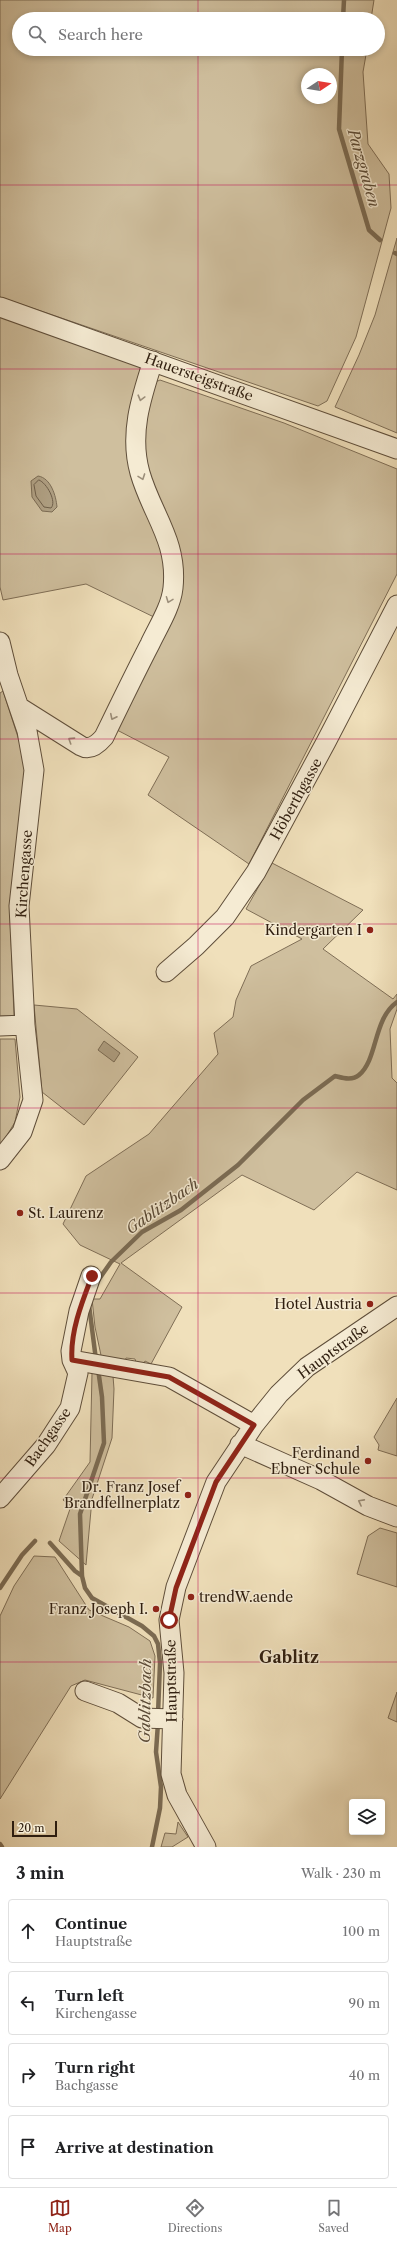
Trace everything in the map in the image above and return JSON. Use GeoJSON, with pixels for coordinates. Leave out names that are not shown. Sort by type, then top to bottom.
{"type":"FeatureCollection","features":[{"type":"Feature","properties":{"kind":"street","name":"Hauersteigstraße"},"geometry":{"type":"LineString","coordinates":[[0,306],[397,449]]}},
{"type":"Feature","properties":{"kind":"street"},"geometry":{"type":"LineString","coordinates":[[19,707],[81,746],[85,748],[91,747],[104,737],[161,621],[173,589],[174,558],[168,538],[140,473],[135,438],[136,415],[153,361]]}},
{"type":"Feature","properties":{"kind":"street","name":"Höberthgasse"},"geometry":{"type":"LineString","coordinates":[[166,972],[196,946],[225,917],[256,872],[326,742],[397,604]]}},
{"type":"Feature","properties":{"kind":"street","name":"Kirchengasse"},"geometry":{"type":"LineString","coordinates":[[0,642],[4,678],[19,707],[27,730],[34,770],[19,906],[25,1025],[33,1100],[22,1132],[0,1160]]}},
{"type":"Feature","properties":{"kind":"street"},"geometry":{"type":"LineString","coordinates":[[0,1026],[25,1025]]}},
{"type":"Feature","properties":{"kind":"street","name":"Bachgasse"},"geometry":{"type":"LineString","coordinates":[[0,1498],[46,1445],[70,1408],[78,1373],[77,1362],[71,1351],[79,1311],[92,1276]]}},
{"type":"Feature","properties":{"kind":"street","name":"Hauptstraße"},"geometry":{"type":"LineString","coordinates":[[206,1847],[177,1795],[162,1719],[174,1672],[169,1620],[176,1588],[213,1489],[240,1444],[254,1425],[279,1394],[307,1367],[397,1306]]}},
{"type":"Feature","properties":{"kind":"street"},"geometry":{"type":"LineString","coordinates":[[77,1362],[169,1377],[254,1425]]}},
{"type":"Feature","properties":{"kind":"street"},"geometry":{"type":"LineString","coordinates":[[240,1444],[321,1480],[368,1506],[397,1517]]}},
{"type":"Feature","properties":{"kind":"street"},"geometry":{"type":"LineString","coordinates":[[85,1690],[118,1703],[142,1718],[162,1719]]}},
{"type":"Feature","properties":{"kind":"shaded area"},"geometry":{"type":"Polygon","coordinates":[[[0,0],[374,0],[372,12],[12,12],[12,56],[366,56],[363,72],[368,144],[389,174],[391,208],[356,337],[327,401],[318,406],[0,297],[0,0]]]}},
{"type":"Feature","properties":{"kind":"shaded area"},"geometry":{"type":"Polygon","coordinates":[[[397,238],[397,433],[335,407],[359,355],[375,315],[397,238]]]}},
{"type":"Feature","properties":{"kind":"shaded area"},"geometry":{"type":"Polygon","coordinates":[[[0,315],[141,365],[130,414],[168,562],[158,619],[86,584],[3,600],[0,587],[0,315]]]}},
{"type":"Feature","properties":{"kind":"shaded area"},"geometry":{"type":"Polygon","coordinates":[[[160,380],[284,423],[397,469],[397,574],[249,864],[148,795],[169,757],[117,730],[176,612],[143,443],[151,384],[160,380]]]}},
{"type":"Feature","properties":{"kind":"shaded area"},"geometry":{"type":"Polygon","coordinates":[[[3,691],[26,762],[10,914],[14,1016],[0,1016],[0,693],[3,691]]]}},
{"type":"Feature","properties":{"kind":"shaded area"},"geometry":{"type":"Polygon","coordinates":[[[272,863],[363,910],[323,949],[393,999],[397,994],[397,1009],[390,1029],[392,1078],[397,1083],[397,1190],[357,1172],[314,1210],[242,1175],[121,1263],[182,1307],[151,1364],[145,1361],[142,1366],[137,1365],[135,1359],[126,1358],[124,1364],[102,1360],[95,1327],[92,1299],[100,1299],[120,1264],[80,1245],[63,1224],[86,1176],[149,1134],[218,1054],[214,1033],[233,1017],[236,1000],[251,966],[302,939],[246,909],[272,863]]]}},
{"type":"Feature","properties":{"kind":"shaded area"},"geometry":{"type":"Polygon","coordinates":[[[34,1005],[77,1009],[138,1057],[84,1125],[42,1092],[34,1005]]]}},
{"type":"Feature","properties":{"kind":"shaded area"},"geometry":{"type":"Polygon","coordinates":[[[0,1039],[15,1039],[20,1097],[15,1122],[0,1147],[0,1039]]]}},
{"type":"Feature","properties":{"kind":"shaded area"},"geometry":{"type":"Polygon","coordinates":[[[92,1373],[113,1376],[114,1389],[112,1438],[92,1499],[86,1565],[59,1541],[71,1506],[63,1500],[90,1462],[92,1373]]]}},
{"type":"Feature","properties":{"kind":"shaded area"},"geometry":{"type":"Polygon","coordinates":[[[397,1398],[397,1456],[378,1450],[379,1445],[374,1437],[397,1398]]]}},
{"type":"Feature","properties":{"kind":"shaded area"},"geometry":{"type":"Polygon","coordinates":[[[380,1528],[397,1533],[397,1587],[357,1574],[368,1536],[380,1528]]]}},
{"type":"Feature","properties":{"kind":"shaded area"},"geometry":{"type":"Polygon","coordinates":[[[34,1556],[55,1557],[89,1610],[129,1627],[150,1641],[155,1656],[153,1698],[85,1680],[71,1686],[0,1799],[0,1616],[14,1586],[34,1556]]]}},
{"type":"Feature","properties":{"kind":"shaded area"},"geometry":{"type":"Polygon","coordinates":[[[397,1692],[397,1722],[388,1718],[397,1692]]]}},
{"type":"Feature","properties":{"kind":"shaded area"},"geometry":{"type":"Polygon","coordinates":[[[178,1822],[188,1837],[172,1847],[161,1847],[165,1833],[176,1834],[178,1822]]]}},
{"type":"Feature","properties":{"kind":"water"},"geometry":{"type":"Polygon","coordinates":[[[38,476],[43,477],[46,480],[54,493],[57,507],[52,512],[42,511],[32,497],[31,481],[38,476]]]}},
{"type":"Feature","properties":{"kind":"water"},"geometry":{"type":"Polygon","coordinates":[[[104,1041],[120,1053],[114,1062],[98,1050],[104,1041]]]}},
{"type":"Feature","properties":{"kind":"waterway","name":"Parzgraben"},"geometry":{"type":"LineString","coordinates":[[343,12],[344,0]]}},
{"type":"Feature","properties":{"kind":"waterway","name":"Parzgraben"},"geometry":{"type":"LineString","coordinates":[[342,56],[339,129],[369,230],[380,240]]}},
{"type":"Feature","properties":{"kind":"waterway","name":"Gablitzbach"},"geometry":{"type":"LineString","coordinates":[[97,1282],[111,1262],[142,1232],[181,1210],[238,1165],[303,1100],[335,1076],[353,1078],[359,1075],[370,1059],[379,1028],[384,1018],[389,1009],[397,1002]]}},
{"type":"Feature","properties":{"kind":"waterway","name":"Gablitzbach"},"geometry":{"type":"LineString","coordinates":[[89,1305],[96,1360]]}},
{"type":"Feature","properties":{"kind":"waterway","name":"Gablitzbach"},"geometry":{"type":"LineString","coordinates":[[98,1369],[102,1397],[104,1443],[80,1514],[82,1576],[85,1588],[92,1598],[142,1626],[154,1636],[158,1644],[160,1663],[158,1714]]}},
{"type":"Feature","properties":{"kind":"waterway"},"geometry":{"type":"LineString","coordinates":[[0,1588],[22,1555],[35,1541]]}},
{"type":"Feature","properties":{"kind":"waterway"},"geometry":{"type":"LineString","coordinates":[[50,1543],[75,1571],[82,1576]]}},
{"type":"Feature","properties":{"kind":"waterway","name":"Gablitzbach"},"geometry":{"type":"LineString","coordinates":[[152,1847],[160,1808],[161,1787],[156,1752],[158,1723]]}},
{"type":"Feature","properties":{"kind":"place","name":"Kindergarten I"},"geometry":{"type":"Point","coordinates":[370,930]}},
{"type":"Feature","properties":{"kind":"place","name":"St. Laurenz"},"geometry":{"type":"Point","coordinates":[20,1213]}},
{"type":"Feature","properties":{"kind":"place","name":"Hotel Austria"},"geometry":{"type":"Point","coordinates":[370,1304]}},
{"type":"Feature","properties":{"kind":"place","name":"Ferdinand Ebner Schule"},"geometry":{"type":"Point","coordinates":[368,1461]}},
{"type":"Feature","properties":{"kind":"place","name":"Dr. Franz Josef Brandfellnerplatz"},"geometry":{"type":"Point","coordinates":[188,1495]}},
{"type":"Feature","properties":{"kind":"place","name":"trendW.aende"},"geometry":{"type":"Point","coordinates":[191,1597]}},
{"type":"Feature","properties":{"kind":"place","name":"Franz Joseph I."},"geometry":{"type":"Point","coordinates":[156,1609]}},
{"type":"Feature","properties":{"kind":"district","name":"Gablitz"},"geometry":{"type":"Point","coordinates":[289,1657]}},
{"type":"Feature","properties":{"kind":"route"},"geometry":{"type":"LineString","coordinates":[[92,1276],[79,1311],[71,1351],[72,1360],[82,1363],[169,1377],[254,1425],[216,1482],[176,1588],[169,1620]]}}]}
